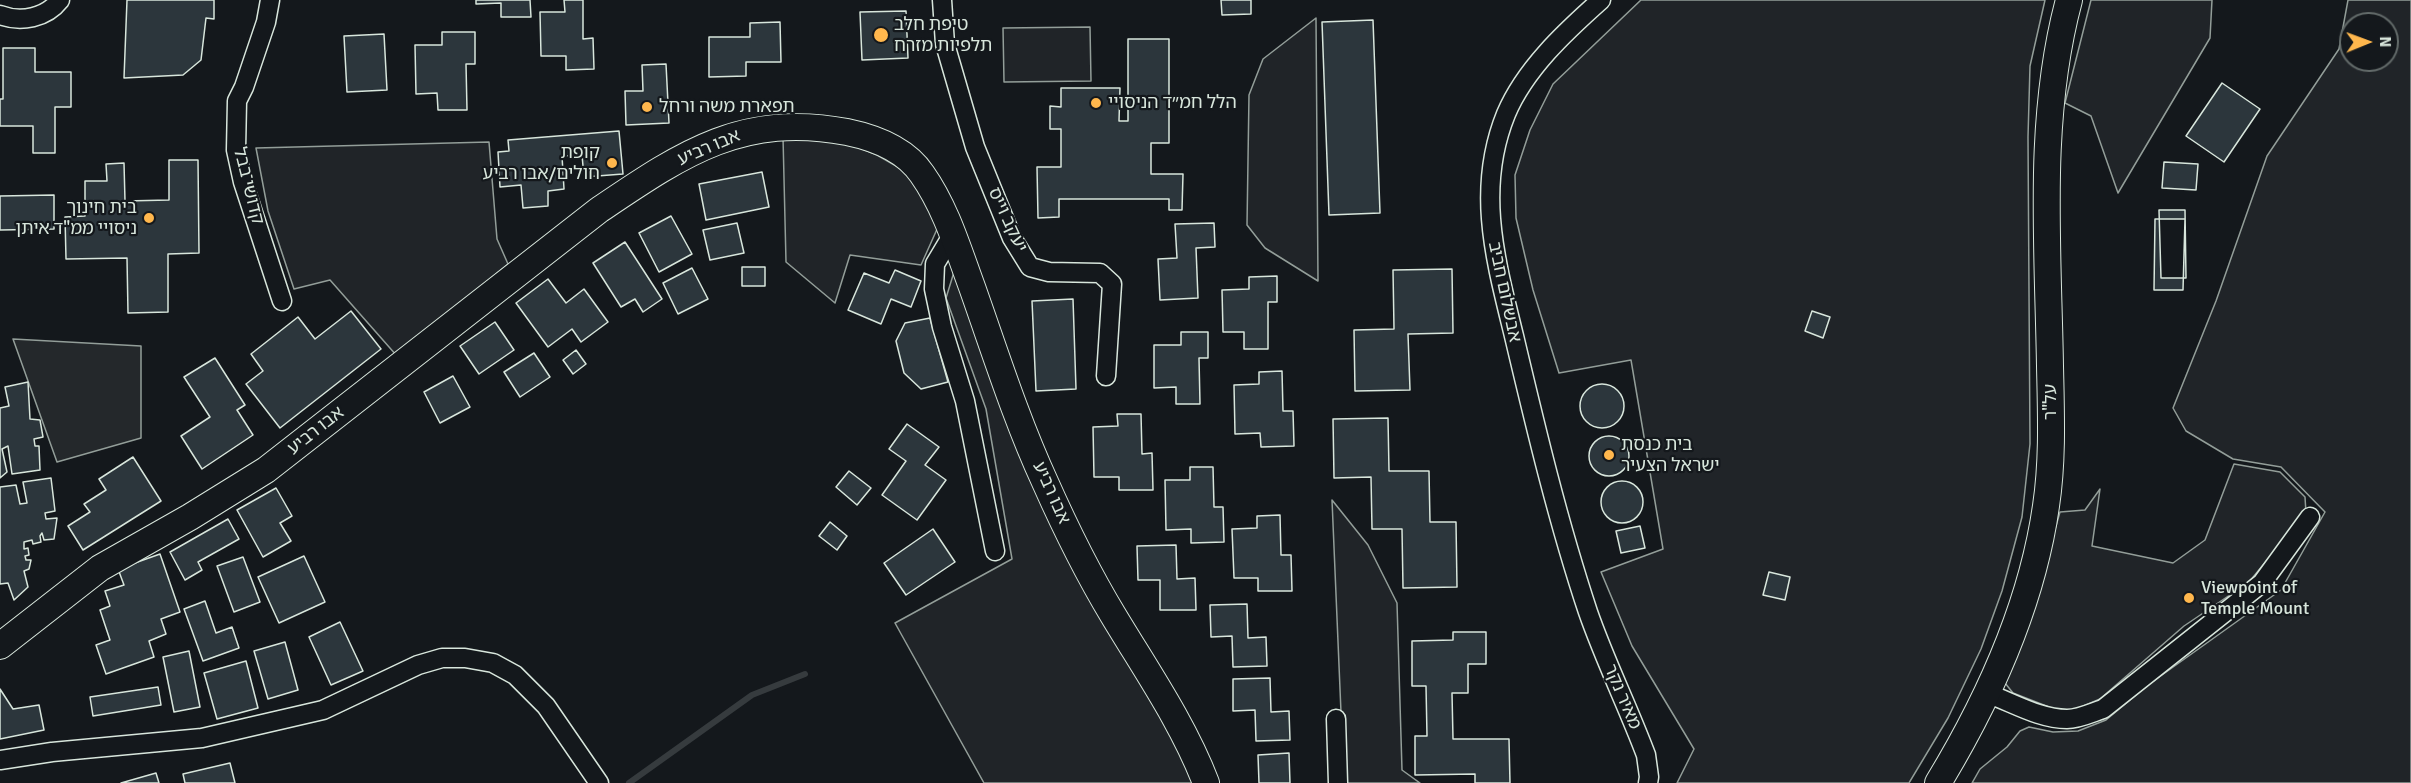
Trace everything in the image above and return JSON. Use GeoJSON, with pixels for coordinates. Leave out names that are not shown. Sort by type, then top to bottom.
{"type":"FeatureCollection","features":[{"type":"Feature","properties":{"kind":"street"},"geometry":{"type":"LineString","coordinates":[[0,15],[16,20],[41,15],[60,0]]}},
{"type":"Feature","properties":{"kind":"street","name":"קדושי בבל"},"geometry":{"type":"LineString","coordinates":[[270,0],[266,22],[237,101],[236,150],[243,182],[282,302]]}},
{"type":"Feature","properties":{"kind":"street","name":"יעקב וייס"},"geometry":{"type":"LineString","coordinates":[[942,0],[945,44],[975,147],[1012,238],[1030,267],[1049,272],[1100,273],[1113,284],[1106,376]]}},
{"type":"Feature","properties":{"kind":"street","name":"אבשלום חביב"},"geometry":{"type":"LineString","coordinates":[[1588,612],[1529,406],[1502,293],[1494,254],[1490,193],[1498,140],[1511,105],[1540,60],[1601,0]]}},
{"type":"Feature","properties":{"kind":"street","name":"על\"ר"},"geometry":{"type":"LineString","coordinates":[[1938,783],[1986,693],[2009,642],[2038,550],[2047,505],[2051,400],[2047,166],[2054,67],[2069,0]]}},
{"type":"Feature","properties":{"kind":"street","name":"אבו רביע"},"geometry":{"type":"LineString","coordinates":[[0,646],[100,568],[190,517],[266,470],[599,210],[654,173],[710,143],[740,133],[772,128],[809,127],[869,137],[910,159],[922,173],[947,219],[1004,379],[1043,478],[1070,537],[1112,613],[1173,714],[1206,783]]}},
{"type":"Feature","properties":{"kind":"street"},"geometry":{"type":"LineString","coordinates":[[953,234],[935,264],[934,289],[942,327],[965,401],[995,551]]}},
{"type":"Feature","properties":{"kind":"street"},"geometry":{"type":"LineString","coordinates":[[1986,693],[2052,717],[2067,719],[2081,717],[2103,709],[2262,583],[2310,517]]}},
{"type":"Feature","properties":{"kind":"street","name":"מאיר נקר"},"geometry":{"type":"LineString","coordinates":[[1588,612],[1646,755],[1648,783]]}},
{"type":"Feature","properties":{"kind":"street"},"geometry":{"type":"LineString","coordinates":[[0,760],[52,752],[202,738],[323,710],[418,665],[442,658],[465,658],[493,663],[515,675],[546,706],[599,783]]}},
{"type":"Feature","properties":{"kind":"street"},"geometry":{"type":"LineString","coordinates":[[1336,719],[1338,783]]}},
{"type":"Feature","properties":{"kind":"shaded area"},"geometry":{"type":"Polygon","coordinates":[[[1641,0],[2045,0],[2030,66],[2028,137],[2030,444],[2022,517],[2002,591],[1981,649],[1948,718],[1909,783],[1677,783],[1694,749],[1632,646],[1601,572],[1663,549],[1631,360],[1559,373],[1533,290],[1516,218],[1515,175],[1530,130],[1553,84],[1641,0]]]}},
{"type":"Feature","properties":{"kind":"shaded area"},"geometry":{"type":"Polygon","coordinates":[[[2091,0],[2212,0],[2210,38],[2118,193],[2091,116],[2065,103],[2091,0]]]}},
{"type":"Feature","properties":{"kind":"shaded area"},"geometry":{"type":"Polygon","coordinates":[[[2348,0],[2411,0],[2411,783],[1972,783],[1980,769],[2007,747],[2020,731],[2029,727],[2053,732],[2078,731],[2106,720],[2148,685],[2281,590],[2325,512],[2281,467],[2233,459],[2186,431],[2173,408],[2216,301],[2267,156],[2339,49],[2339,72],[2399,72],[2399,12],[2346,12],[2348,0]]]}},
{"type":"Feature","properties":{"kind":"shaded area"},"geometry":{"type":"Polygon","coordinates":[[[1316,18],[1318,281],[1265,248],[1247,225],[1249,95],[1263,59],[1316,18]]]}},
{"type":"Feature","properties":{"kind":"shaded area"},"geometry":{"type":"Polygon","coordinates":[[[1090,27],[1091,81],[1004,82],[1003,28],[1090,27]]]}},
{"type":"Feature","properties":{"kind":"shaded area"},"geometry":{"type":"Polygon","coordinates":[[[783,137],[835,138],[877,155],[910,174],[938,227],[921,265],[850,255],[835,303],[786,262],[783,137]]]}},
{"type":"Feature","properties":{"kind":"shaded area"},"geometry":{"type":"Polygon","coordinates":[[[489,142],[497,239],[508,264],[397,356],[330,280],[294,289],[268,211],[256,148],[489,142]]]}},
{"type":"Feature","properties":{"kind":"shaded area"},"geometry":{"type":"Polygon","coordinates":[[[954,272],[1180,745],[1195,783],[984,783],[895,623],[1012,559],[986,409],[946,298],[954,272]]]}},
{"type":"Feature","properties":{"kind":"shaded area"},"geometry":{"type":"Polygon","coordinates":[[[13,339],[141,346],[141,438],[57,462],[13,339]]]}},
{"type":"Feature","properties":{"kind":"shaded area"},"geometry":{"type":"Polygon","coordinates":[[[2234,464],[2280,472],[2305,497],[2306,513],[2249,582],[2184,626],[2100,699],[2069,712],[2054,709],[2013,693],[2005,683],[2024,637],[2060,512],[2085,510],[2100,489],[2092,546],[2173,563],[2205,540],[2234,464]]]}},
{"type":"Feature","properties":{"kind":"shaded area"},"geometry":{"type":"Polygon","coordinates":[[[1332,500],[1368,545],[1397,603],[1402,770],[1420,783],[1344,783],[1332,500]]]}},
{"type":"Feature","properties":{"kind":"building"},"geometry":{"type":"Polygon","coordinates":[[[127,0],[214,0],[214,19],[206,18],[201,60],[183,75],[124,78],[127,0]]]}},
{"type":"Feature","properties":{"kind":"building"},"geometry":{"type":"Polygon","coordinates":[[[476,0],[530,0],[531,17],[501,17],[501,3],[476,4],[476,0]]]}},
{"type":"Feature","properties":{"kind":"building"},"geometry":{"type":"Polygon","coordinates":[[[564,0],[583,0],[583,39],[593,38],[594,69],[566,70],[566,56],[541,56],[540,12],[565,12],[564,0]]]}},
{"type":"Feature","properties":{"kind":"building"},"geometry":{"type":"Polygon","coordinates":[[[1221,0],[1251,0],[1251,14],[1222,15],[1221,0]]]}},
{"type":"Feature","properties":{"kind":"building"},"geometry":{"type":"Polygon","coordinates":[[[906,11],[908,58],[862,60],[860,12],[906,11]]]}},
{"type":"Feature","properties":{"kind":"building"},"geometry":{"type":"Polygon","coordinates":[[[1373,20],[1380,213],[1329,215],[1322,22],[1373,20]]]}},
{"type":"Feature","properties":{"kind":"building"},"geometry":{"type":"Polygon","coordinates":[[[780,22],[781,62],[746,62],[746,76],[709,77],[709,37],[750,37],[750,23],[780,22]]]}},
{"type":"Feature","properties":{"kind":"building"},"geometry":{"type":"Polygon","coordinates":[[[442,32],[475,32],[475,64],[466,64],[467,110],[438,110],[437,93],[416,94],[415,45],[442,45],[442,32]]]}},
{"type":"Feature","properties":{"kind":"building"},"geometry":{"type":"Polygon","coordinates":[[[384,34],[387,90],[347,92],[344,36],[384,34]]]}},
{"type":"Feature","properties":{"kind":"building"},"geometry":{"type":"Polygon","coordinates":[[[1128,39],[1169,39],[1169,143],[1151,143],[1151,174],[1183,174],[1182,210],[1169,210],[1169,199],[1059,199],[1059,217],[1038,218],[1037,167],[1061,167],[1061,129],[1050,129],[1050,106],[1061,107],[1061,88],[1120,88],[1119,121],[1128,121],[1128,39]]]}},
{"type":"Feature","properties":{"kind":"building"},"geometry":{"type":"Polygon","coordinates":[[[3,48],[35,48],[35,72],[71,72],[71,107],[55,107],[55,153],[33,153],[33,126],[0,126],[0,99],[3,99],[3,48]]]}},
{"type":"Feature","properties":{"kind":"building","name":"תפארת משה ורחל"},"geometry":{"type":"Polygon","coordinates":[[[666,64],[669,123],[626,125],[625,91],[643,91],[642,65],[666,64]]]}},
{"type":"Feature","properties":{"kind":"building"},"geometry":{"type":"Polygon","coordinates":[[[2222,83],[2260,109],[2224,162],[2186,136],[2222,83]]]}},
{"type":"Feature","properties":{"kind":"building"},"geometry":{"type":"Polygon","coordinates":[[[619,131],[623,174],[584,177],[582,155],[562,156],[564,189],[548,191],[548,206],[523,208],[521,185],[500,187],[498,152],[509,151],[508,140],[619,131]]]}},
{"type":"Feature","properties":{"kind":"building"},"geometry":{"type":"Polygon","coordinates":[[[169,160],[198,160],[199,253],[168,254],[168,312],[128,313],[127,258],[66,259],[65,217],[85,216],[85,181],[107,181],[106,164],[124,163],[125,201],[169,200],[169,160]]]}},
{"type":"Feature","properties":{"kind":"building"},"geometry":{"type":"Polygon","coordinates":[[[2164,162],[2198,164],[2196,190],[2162,188],[2164,162]]]}},
{"type":"Feature","properties":{"kind":"building"},"geometry":{"type":"Polygon","coordinates":[[[762,172],[769,207],[706,220],[699,184],[762,172]]]}},
{"type":"Feature","properties":{"kind":"building"},"geometry":{"type":"Polygon","coordinates":[[[54,195],[54,229],[0,230],[0,196],[54,195]]]}},
{"type":"Feature","properties":{"kind":"building"},"geometry":{"type":"Polygon","coordinates":[[[2159,210],[2185,210],[2186,278],[2161,278],[2159,210]]]}},
{"type":"Feature","properties":{"kind":"building"},"geometry":{"type":"Polygon","coordinates":[[[671,216],[692,254],[659,272],[639,233],[671,216]]]}},
{"type":"Feature","properties":{"kind":"building"},"geometry":{"type":"Polygon","coordinates":[[[2155,219],[2185,219],[2183,290],[2154,290],[2155,219]]]}},
{"type":"Feature","properties":{"kind":"building"},"geometry":{"type":"Polygon","coordinates":[[[737,223],[744,253],[710,260],[703,230],[737,223]]]}},
{"type":"Feature","properties":{"kind":"building"},"geometry":{"type":"Polygon","coordinates":[[[1214,223],[1215,247],[1196,248],[1198,298],[1160,300],[1158,259],[1177,258],[1175,224],[1214,223]]]}},
{"type":"Feature","properties":{"kind":"building"},"geometry":{"type":"Polygon","coordinates":[[[625,242],[662,299],[643,312],[635,299],[621,307],[593,263],[625,242]]]}},
{"type":"Feature","properties":{"kind":"building"},"geometry":{"type":"Polygon","coordinates":[[[742,267],[765,267],[765,286],[742,286],[742,267]]]}},
{"type":"Feature","properties":{"kind":"building"},"geometry":{"type":"Polygon","coordinates":[[[692,268],[708,299],[678,314],[663,283],[692,268]]]}},
{"type":"Feature","properties":{"kind":"building"},"geometry":{"type":"Polygon","coordinates":[[[1452,269],[1453,333],[1408,334],[1410,390],[1355,391],[1354,330],[1394,329],[1393,270],[1452,269]]]}},
{"type":"Feature","properties":{"kind":"building"},"geometry":{"type":"Polygon","coordinates":[[[895,270],[921,281],[911,307],[891,299],[881,324],[848,310],[864,273],[889,283],[895,270]]]}},
{"type":"Feature","properties":{"kind":"building"},"geometry":{"type":"Polygon","coordinates":[[[1277,276],[1277,302],[1268,302],[1268,349],[1244,349],[1244,332],[1223,332],[1222,290],[1249,289],[1249,277],[1277,276]]]}},
{"type":"Feature","properties":{"kind":"building"},"geometry":{"type":"Polygon","coordinates":[[[548,279],[566,303],[584,289],[608,322],[581,342],[572,329],[548,347],[516,303],[548,279]]]}},
{"type":"Feature","properties":{"kind":"building"},"geometry":{"type":"Polygon","coordinates":[[[1073,299],[1076,389],[1036,391],[1032,301],[1073,299]]]}},
{"type":"Feature","properties":{"kind":"building"},"geometry":{"type":"Polygon","coordinates":[[[351,311],[381,349],[280,428],[246,384],[263,371],[251,354],[298,317],[315,339],[351,311]]]}},
{"type":"Feature","properties":{"kind":"building"},"geometry":{"type":"Polygon","coordinates":[[[1812,311],[1830,317],[1823,338],[1805,331],[1812,311]]]}},
{"type":"Feature","properties":{"kind":"building"},"geometry":{"type":"Polygon","coordinates":[[[930,318],[948,382],[921,389],[904,373],[896,341],[905,323],[930,318]]]}},
{"type":"Feature","properties":{"kind":"building"},"geometry":{"type":"Polygon","coordinates":[[[495,322],[514,350],[479,374],[460,346],[495,322]]]}},
{"type":"Feature","properties":{"kind":"building"},"geometry":{"type":"Polygon","coordinates":[[[1181,332],[1208,332],[1208,358],[1199,358],[1200,404],[1176,404],[1176,387],[1154,388],[1154,345],[1181,345],[1181,332]]]}},
{"type":"Feature","properties":{"kind":"building"},"geometry":{"type":"Polygon","coordinates":[[[576,350],[586,364],[573,374],[563,360],[576,350]]]}},
{"type":"Feature","properties":{"kind":"building"},"geometry":{"type":"Polygon","coordinates":[[[534,353],[550,377],[520,397],[504,372],[534,353]]]}},
{"type":"Feature","properties":{"kind":"building"},"geometry":{"type":"Polygon","coordinates":[[[215,358],[245,405],[237,410],[253,435],[202,469],[181,436],[210,417],[184,377],[215,358]]]}},
{"type":"Feature","properties":{"kind":"building"},"geometry":{"type":"Polygon","coordinates":[[[1282,371],[1283,411],[1293,411],[1294,446],[1261,447],[1260,433],[1235,434],[1234,385],[1259,384],[1259,372],[1282,371]]]}},
{"type":"Feature","properties":{"kind":"building"},"geometry":{"type":"Polygon","coordinates":[[[453,376],[470,407],[440,423],[424,392],[453,376]]]}},
{"type":"Feature","properties":{"kind":"building"},"geometry":{"type":"Polygon","coordinates":[[[28,382],[30,419],[40,420],[43,437],[34,439],[35,446],[39,446],[40,470],[12,474],[8,446],[2,449],[7,472],[0,478],[0,408],[9,406],[5,387],[28,382]]]}},
{"type":"Feature","properties":{"kind":"building"},"geometry":{"type":"Polygon","coordinates":[[[1602,384],[1617,391],[1624,406],[1617,421],[1602,428],[1587,421],[1580,406],[1587,391],[1602,384]]]}},
{"type":"Feature","properties":{"kind":"building"},"geometry":{"type":"Polygon","coordinates":[[[1117,414],[1141,414],[1142,454],[1152,453],[1153,490],[1119,490],[1119,477],[1094,477],[1093,427],[1118,426],[1117,414]]]}},
{"type":"Feature","properties":{"kind":"building"},"geometry":{"type":"Polygon","coordinates":[[[1388,418],[1389,471],[1429,471],[1430,522],[1456,522],[1457,587],[1403,588],[1402,529],[1372,529],[1371,477],[1334,478],[1333,419],[1388,418]]]}},
{"type":"Feature","properties":{"kind":"building"},"geometry":{"type":"Polygon","coordinates":[[[907,424],[939,447],[925,465],[946,480],[917,520],[882,495],[906,461],[889,449],[907,424]]]}},
{"type":"Feature","properties":{"kind":"building","name":"בית כנסת ישראל הצעיר"},"geometry":{"type":"Polygon","coordinates":[[[1609,436],[1617,437],[1623,442],[1628,448],[1628,464],[1623,470],[1617,475],[1609,476],[1601,475],[1595,470],[1590,464],[1589,456],[1590,448],[1595,442],[1601,437],[1609,436]]]}},
{"type":"Feature","properties":{"kind":"building"},"geometry":{"type":"Polygon","coordinates":[[[133,457],[161,501],[83,550],[68,526],[90,512],[84,504],[106,490],[99,479],[133,457]]]}},
{"type":"Feature","properties":{"kind":"building"},"geometry":{"type":"Polygon","coordinates":[[[1190,467],[1213,467],[1214,507],[1223,507],[1224,542],[1191,543],[1191,529],[1166,530],[1165,480],[1190,480],[1190,467]]]}},
{"type":"Feature","properties":{"kind":"building"},"geometry":{"type":"Polygon","coordinates":[[[849,471],[871,488],[857,505],[836,487],[849,471]]]}},
{"type":"Feature","properties":{"kind":"building"},"geometry":{"type":"Polygon","coordinates":[[[51,478],[55,511],[45,513],[46,519],[57,518],[54,539],[44,540],[42,533],[41,542],[33,544],[32,540],[24,542],[24,549],[28,548],[29,555],[25,556],[26,560],[31,560],[29,569],[24,571],[28,587],[14,600],[8,583],[0,584],[0,487],[16,485],[20,504],[27,503],[23,482],[51,478]]]}},
{"type":"Feature","properties":{"kind":"building"},"geometry":{"type":"Polygon","coordinates":[[[1622,481],[1637,487],[1643,502],[1637,517],[1622,523],[1607,517],[1601,502],[1607,487],[1622,481]]]}},
{"type":"Feature","properties":{"kind":"building"},"geometry":{"type":"Polygon","coordinates":[[[276,488],[292,516],[280,523],[291,541],[263,557],[237,510],[276,488]]]}},
{"type":"Feature","properties":{"kind":"building"},"geometry":{"type":"Polygon","coordinates":[[[1280,515],[1281,555],[1291,555],[1292,591],[1258,591],[1258,578],[1234,578],[1232,529],[1257,528],[1257,516],[1280,515]]]}},
{"type":"Feature","properties":{"kind":"building"},"geometry":{"type":"Polygon","coordinates":[[[228,519],[239,539],[198,562],[202,570],[185,580],[170,552],[228,519]]]}},
{"type":"Feature","properties":{"kind":"building"},"geometry":{"type":"Polygon","coordinates":[[[830,522],[847,536],[837,550],[819,536],[830,522]]]}},
{"type":"Feature","properties":{"kind":"building"},"geometry":{"type":"Polygon","coordinates":[[[1640,526],[1645,548],[1621,553],[1616,531],[1640,526]]]}},
{"type":"Feature","properties":{"kind":"building"},"geometry":{"type":"Polygon","coordinates":[[[933,529],[955,562],[906,595],[884,563],[933,529]]]}},
{"type":"Feature","properties":{"kind":"building"},"geometry":{"type":"Polygon","coordinates":[[[1176,545],[1177,579],[1195,578],[1196,610],[1160,610],[1160,580],[1138,580],[1137,546],[1176,545]]]}},
{"type":"Feature","properties":{"kind":"building"},"geometry":{"type":"Polygon","coordinates":[[[160,554],[180,612],[161,619],[166,634],[149,641],[154,657],[106,674],[96,645],[110,640],[100,610],[110,606],[105,591],[124,585],[118,569],[160,554]]]}},
{"type":"Feature","properties":{"kind":"building"},"geometry":{"type":"Polygon","coordinates":[[[304,556],[325,602],[279,623],[258,577],[304,556]]]}},
{"type":"Feature","properties":{"kind":"building"},"geometry":{"type":"Polygon","coordinates":[[[243,557],[260,602],[234,612],[217,566],[243,557]]]}},
{"type":"Feature","properties":{"kind":"building"},"geometry":{"type":"Polygon","coordinates":[[[1769,572],[1790,577],[1785,600],[1763,595],[1769,572]]]}},
{"type":"Feature","properties":{"kind":"building"},"geometry":{"type":"Polygon","coordinates":[[[205,601],[216,633],[232,627],[239,648],[203,661],[184,609],[205,601]]]}},
{"type":"Feature","properties":{"kind":"building"},"geometry":{"type":"Polygon","coordinates":[[[1247,604],[1248,638],[1266,637],[1267,666],[1233,667],[1232,636],[1211,637],[1210,605],[1247,604]]]}},
{"type":"Feature","properties":{"kind":"building"},"geometry":{"type":"Polygon","coordinates":[[[340,622],[363,671],[331,685],[309,637],[340,622]]]}},
{"type":"Feature","properties":{"kind":"building"},"geometry":{"type":"Polygon","coordinates":[[[1453,632],[1486,632],[1486,664],[1468,664],[1468,693],[1452,693],[1453,739],[1509,739],[1510,783],[1475,783],[1475,774],[1415,775],[1415,736],[1427,736],[1426,686],[1412,686],[1412,641],[1453,640],[1453,632]]]}},
{"type":"Feature","properties":{"kind":"building"},"geometry":{"type":"Polygon","coordinates":[[[285,642],[298,690],[268,699],[254,651],[285,642]]]}},
{"type":"Feature","properties":{"kind":"building"},"geometry":{"type":"Polygon","coordinates":[[[189,651],[200,707],[174,712],[163,657],[189,651]]]}},
{"type":"Feature","properties":{"kind":"building"},"geometry":{"type":"Polygon","coordinates":[[[246,661],[258,708],[217,719],[204,673],[246,661]]]}},
{"type":"Feature","properties":{"kind":"building"},"geometry":{"type":"Polygon","coordinates":[[[1270,678],[1271,712],[1289,711],[1290,740],[1256,741],[1255,710],[1233,711],[1233,679],[1270,678]]]}},
{"type":"Feature","properties":{"kind":"building"},"geometry":{"type":"Polygon","coordinates":[[[158,687],[161,705],[93,716],[90,697],[158,687]]]}},
{"type":"Feature","properties":{"kind":"building"},"geometry":{"type":"Polygon","coordinates":[[[0,689],[13,709],[39,705],[44,730],[0,739],[0,689]]]}},
{"type":"Feature","properties":{"kind":"building"},"geometry":{"type":"Polygon","coordinates":[[[1289,753],[1290,783],[1259,783],[1258,755],[1289,753]]]}},
{"type":"Feature","properties":{"kind":"building"},"geometry":{"type":"Polygon","coordinates":[[[230,763],[235,783],[185,783],[183,774],[230,763]]]}},
{"type":"Feature","properties":{"kind":"building"},"geometry":{"type":"Polygon","coordinates":[[[156,773],[159,783],[121,783],[156,773]]]}},
{"type":"Feature","properties":{"kind":"waterway"},"geometry":{"type":"LineString","coordinates":[[629,783],[752,695],[805,674]]}},
{"type":"Feature","properties":{"kind":"place","name":"טיפת חלב תלפיות מזרח"},"geometry":{"type":"Point","coordinates":[881,35]}},
{"type":"Feature","properties":{"kind":"place","name":"הלל חמ״ד הניסויי"},"geometry":{"type":"Point","coordinates":[1096,103]}},
{"type":"Feature","properties":{"kind":"place","name":"תפארת משה ורחל"},"geometry":{"type":"Point","coordinates":[647,107]}},
{"type":"Feature","properties":{"kind":"place","name":"קופת חולים/אבו רביע"},"geometry":{"type":"Point","coordinates":[612,163]}},
{"type":"Feature","properties":{"kind":"place","name":"בית חינוך ניסויי ממ\"ד איתן"},"geometry":{"type":"Point","coordinates":[149,218]}},
{"type":"Feature","properties":{"kind":"place","name":"בית כנסת ישראל הצעיר"},"geometry":{"type":"Point","coordinates":[1609,455]}},
{"type":"Feature","properties":{"kind":"place","name":"Viewpoint of Temple Mount"},"geometry":{"type":"Point","coordinates":[2189,598]}}]}
